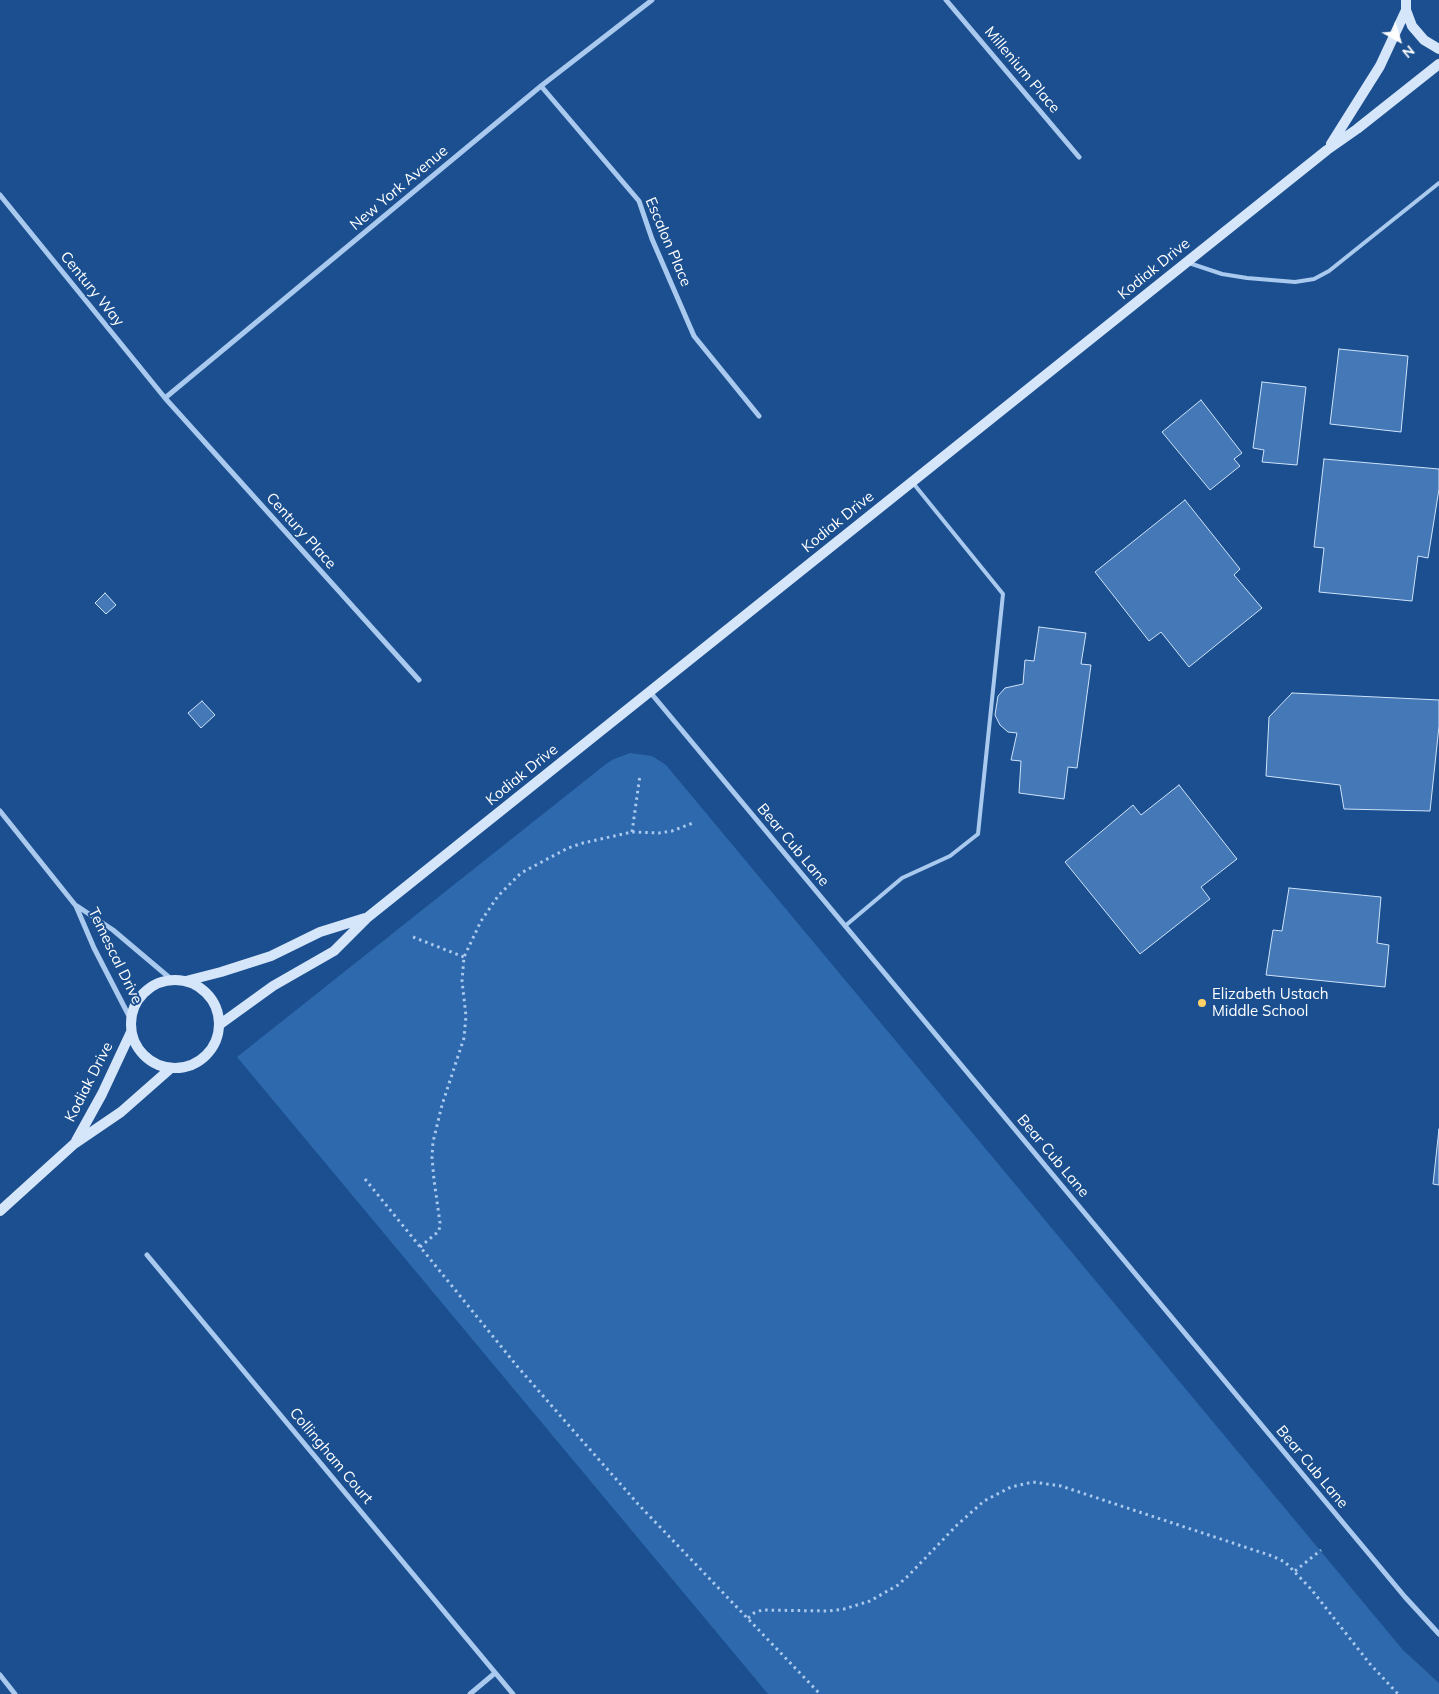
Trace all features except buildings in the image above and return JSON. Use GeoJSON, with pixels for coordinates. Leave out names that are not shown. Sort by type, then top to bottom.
{"type":"FeatureCollection","features":[{"type":"Feature","properties":{"kind":"street","name":"New York Avenue"},"geometry":{"type":"LineString","coordinates":[[165,398],[541,86],[652,0]]}},
{"type":"Feature","properties":{"kind":"street","name":"Millenium Place"},"geometry":{"type":"LineString","coordinates":[[946,0],[1079,157]]}},
{"type":"Feature","properties":{"kind":"street"},"geometry":{"type":"LineString","coordinates":[[1406,5],[1412,26],[1424,40],[1439,49]]}},
{"type":"Feature","properties":{"kind":"street","name":"Kodiak Drive"},"geometry":{"type":"LineString","coordinates":[[1327,150],[1348,120],[1380,66],[1406,5]]}},
{"type":"Feature","properties":{"kind":"street","name":"Kodiak Drive"},"geometry":{"type":"LineString","coordinates":[[219,1025],[273,986],[334,951],[368,917],[1327,150],[1357,129],[1439,64]]}},
{"type":"Feature","properties":{"kind":"street","name":"Escalon Place"},"geometry":{"type":"LineString","coordinates":[[541,86],[639,201],[652,239],[694,336],[759,416]]}},
{"type":"Feature","properties":{"kind":"street","name":"Century Way"},"geometry":{"type":"LineString","coordinates":[[0,194],[165,398]]}},
{"type":"Feature","properties":{"kind":"street","name":"Century Place"},"geometry":{"type":"LineString","coordinates":[[165,398],[419,680]]}},
{"type":"Feature","properties":{"kind":"street","name":"Bear Cub Lane"},"geometry":{"type":"LineString","coordinates":[[650,692],[1405,1597],[1439,1634]]}},
{"type":"Feature","properties":{"kind":"street","name":"Temescal Drive"},"geometry":{"type":"LineString","coordinates":[[0,811],[76,906],[94,948],[130,1018]]}},
{"type":"Feature","properties":{"kind":"street","name":"Temescal Drive"},"geometry":{"type":"LineString","coordinates":[[76,906],[114,930],[171,979]]}},
{"type":"Feature","properties":{"kind":"street","name":"Kodiak Drive"},"geometry":{"type":"LineString","coordinates":[[186,981],[271,956],[320,932],[368,917]]}},
{"type":"Feature","properties":{"kind":"street"},"geometry":{"type":"LineString","coordinates":[[171,979],[186,981],[199,987],[210,997],[217,1010],[219,1025],[216,1039],[209,1052],[198,1061],[185,1067],[171,1068],[157,1064],[145,1057],[136,1046],[131,1032],[130,1018],[135,1003],[144,992],[156,983],[171,979]]}},
{"type":"Feature","properties":{"kind":"street","name":"Kodiak Drive"},"geometry":{"type":"LineString","coordinates":[[74,1144],[102,1094],[131,1032]]}},
{"type":"Feature","properties":{"kind":"street","name":"Kodiak Drive"},"geometry":{"type":"LineString","coordinates":[[0,1211],[74,1144],[121,1112],[171,1068]]}},
{"type":"Feature","properties":{"kind":"street","name":"Collingham Court"},"geometry":{"type":"LineString","coordinates":[[147,1255],[513,1694]]}},
{"type":"Feature","properties":{"kind":"street"},"geometry":{"type":"LineString","coordinates":[[470,1694],[495,1673]]}},
{"type":"Feature","properties":{"kind":"street"},"geometry":{"type":"LineString","coordinates":[[0,1676],[15,1694]]}},
{"type":"Feature","properties":{"kind":"lane"},"geometry":{"type":"LineString","coordinates":[[1187,262],[1222,274],[1248,278],[1295,282],[1314,279],[1330,271],[1439,183]]}},
{"type":"Feature","properties":{"kind":"lane"},"geometry":{"type":"LineString","coordinates":[[845,926],[902,878],[950,856],[978,834],[1003,594],[912,482]]}},
{"type":"Feature","properties":{"kind":"path"},"geometry":{"type":"LineString","coordinates":[[632,832],[640,775]]}},
{"type":"Feature","properties":{"kind":"path"},"geometry":{"type":"LineString","coordinates":[[420,1247],[439,1231],[440,1223],[432,1157],[434,1142],[442,1105],[464,1038],[466,1016],[462,981],[464,957],[490,906],[521,873],[547,858],[583,843],[632,832],[659,833],[693,823]]}},
{"type":"Feature","properties":{"kind":"path"},"geometry":{"type":"LineString","coordinates":[[413,937],[464,957]]}},
{"type":"Feature","properties":{"kind":"path"},"geometry":{"type":"LineString","coordinates":[[365,1179],[517,1366],[613,1476],[657,1525],[820,1694]]}},
{"type":"Feature","properties":{"kind":"path"},"geometry":{"type":"LineString","coordinates":[[748,1618],[762,1610],[829,1611],[844,1609],[870,1601],[898,1585],[957,1525],[984,1501],[1011,1487],[1033,1482],[1061,1486],[1272,1556],[1285,1562],[1311,1589],[1370,1664],[1398,1694]]}},
{"type":"Feature","properties":{"kind":"path"},"geometry":{"type":"LineString","coordinates":[[1295,1571],[1321,1550]]}},
{"type":"Feature","properties":{"kind":"shaded area"},"geometry":{"type":"Polygon","coordinates":[[[630,753],[652,756],[666,765],[1403,1650],[1439,1683],[1439,1694],[768,1694],[237,1057],[606,764],[630,753]]]}},
{"type":"Feature","properties":{"kind":"place","name":"Elizabeth Ustach Middle School"},"geometry":{"type":"Point","coordinates":[1202,1003]}}]}
